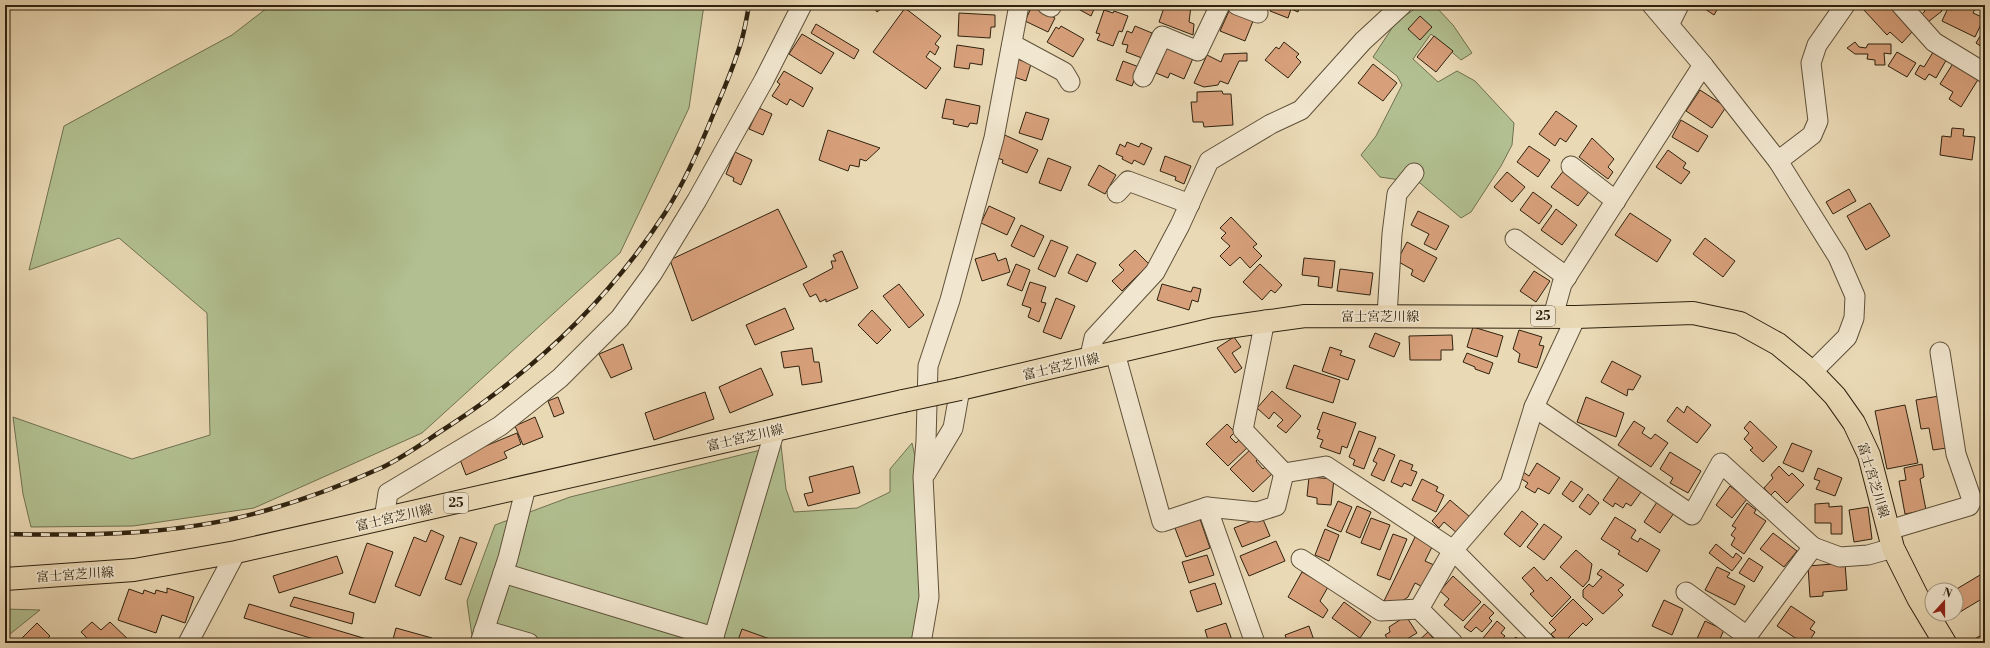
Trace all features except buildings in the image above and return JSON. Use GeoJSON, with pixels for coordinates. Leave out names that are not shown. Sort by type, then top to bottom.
{"type":"FeatureCollection","features":[{"type":"Feature","properties":{"kind":"main road","name":"富士宮芝川線"},"geometry":{"type":"LineString","coordinates":[[5,579],[134,570],[236,552],[1089,360],[1214,329],[1265,320],[1305,316],[1576,317],[1693,313],[1740,323],[1778,344],[1812,372],[1835,396],[1854,423],[1869,455],[1891,539],[1918,598],[1945,643]]}},
{"type":"Feature","properties":{"kind":"street"},"geometry":{"type":"LineString","coordinates":[[384,519],[388,493],[500,426],[560,378],[620,318],[652,274],[697,200],[764,80],[802,5]]}},
{"type":"Feature","properties":{"kind":"street"},"geometry":{"type":"LineString","coordinates":[[921,643],[930,597],[923,477],[926,441],[928,366],[950,300],[994,138],[1020,5]]}},
{"type":"Feature","properties":{"kind":"street"},"geometry":{"type":"LineString","coordinates":[[1143,77],[1162,36],[1198,51],[1220,5]]}},
{"type":"Feature","properties":{"kind":"street"},"geometry":{"type":"LineString","coordinates":[[1238,5],[1258,13]]}},
{"type":"Feature","properties":{"kind":"street"},"geometry":{"type":"LineString","coordinates":[[1089,360],[1094,338],[1155,272],[1190,204],[1209,162],[1271,124],[1301,110],[1363,41],[1401,5]]}},
{"type":"Feature","properties":{"kind":"street"},"geometry":{"type":"LineString","coordinates":[[1652,5],[1703,65],[1778,161],[1838,257],[1855,296],[1854,318],[1848,337],[1812,372]]}},
{"type":"Feature","properties":{"kind":"street"},"geometry":{"type":"LineString","coordinates":[[1669,25],[1679,5]]}},
{"type":"Feature","properties":{"kind":"street"},"geometry":{"type":"LineString","coordinates":[[1778,161],[1812,135],[1818,121],[1811,62],[1817,45],[1845,5]]}},
{"type":"Feature","properties":{"kind":"street"},"geometry":{"type":"LineString","coordinates":[[1901,5],[1934,42],[1985,73]]}},
{"type":"Feature","properties":{"kind":"street"},"geometry":{"type":"LineString","coordinates":[[1012,44],[1064,72],[1070,82]]}},
{"type":"Feature","properties":{"kind":"street"},"geometry":{"type":"LineString","coordinates":[[1553,316],[1562,284],[1703,65]]}},
{"type":"Feature","properties":{"kind":"street"},"geometry":{"type":"LineString","coordinates":[[1571,166],[1616,201]]}},
{"type":"Feature","properties":{"kind":"street"},"geometry":{"type":"LineString","coordinates":[[1387,316],[1392,234],[1397,194],[1414,173]]}},
{"type":"Feature","properties":{"kind":"street"},"geometry":{"type":"LineString","coordinates":[[1117,193],[1128,181],[1190,204]]}},
{"type":"Feature","properties":{"kind":"street"},"geometry":{"type":"LineString","coordinates":[[1515,239],[1567,276]]}},
{"type":"Feature","properties":{"kind":"street"},"geometry":{"type":"LineString","coordinates":[[1419,609],[1453,550],[1510,484],[1534,408],[1576,317]]}},
{"type":"Feature","properties":{"kind":"street"},"geometry":{"type":"LineString","coordinates":[[1265,320],[1242,430],[1284,473]]}},
{"type":"Feature","properties":{"kind":"street"},"geometry":{"type":"LineString","coordinates":[[1534,408],[1692,515],[1721,462],[1813,547],[1840,557],[1868,555],[1891,539],[1969,506],[1972,500],[1956,454],[1940,352]]}},
{"type":"Feature","properties":{"kind":"street"},"geometry":{"type":"LineString","coordinates":[[1115,353],[1162,522],[1207,507],[1257,512],[1276,506],[1284,473]]}},
{"type":"Feature","properties":{"kind":"street"},"geometry":{"type":"LineString","coordinates":[[923,477],[953,428],[960,389]]}},
{"type":"Feature","properties":{"kind":"street"},"geometry":{"type":"LineString","coordinates":[[503,573],[713,640],[775,430]]}},
{"type":"Feature","properties":{"kind":"street"},"geometry":{"type":"LineString","coordinates":[[1284,473],[1326,466],[1453,550],[1545,643]]}},
{"type":"Feature","properties":{"kind":"street"},"geometry":{"type":"LineString","coordinates":[[526,487],[503,573],[482,636],[528,643]]}},
{"type":"Feature","properties":{"kind":"street"},"geometry":{"type":"LineString","coordinates":[[1207,507],[1254,643]]}},
{"type":"Feature","properties":{"kind":"street"},"geometry":{"type":"LineString","coordinates":[[1686,592],[1745,639],[1813,547]]}},
{"type":"Feature","properties":{"kind":"street"},"geometry":{"type":"LineString","coordinates":[[188,643],[236,552]]}},
{"type":"Feature","properties":{"kind":"street"},"geometry":{"type":"LineString","coordinates":[[1301,559],[1381,611],[1419,609],[1453,643]]}},
{"type":"Feature","properties":{"kind":"green space"},"geometry":{"type":"Polygon","coordinates":[[[271,5],[704,5],[689,108],[620,253],[422,433],[254,508],[133,526],[31,527],[23,494],[13,417],[132,459],[210,435],[207,313],[119,238],[29,270],[64,126],[232,35],[271,5]]]}},
{"type":"Feature","properties":{"kind":"green space"},"geometry":{"type":"Polygon","coordinates":[[[1419,6],[1437,8],[1453,25],[1472,53],[1461,60],[1431,34],[1413,59],[1438,82],[1457,71],[1475,81],[1514,123],[1512,145],[1501,166],[1471,212],[1461,218],[1420,183],[1380,177],[1361,155],[1376,136],[1402,85],[1397,76],[1373,57],[1396,22],[1419,6]]]}},
{"type":"Feature","properties":{"kind":"green space"},"geometry":{"type":"Polygon","coordinates":[[[912,443],[931,525],[929,643],[473,643],[467,601],[495,525],[570,497],[781,445],[786,489],[794,512],[857,508],[890,492],[890,469],[912,443]]]}},
{"type":"Feature","properties":{"kind":"green space"},"geometry":{"type":"Polygon","coordinates":[[[5,609],[40,610],[5,638],[5,609]]]}},
{"type":"Feature","properties":{"kind":"railway"},"geometry":{"type":"LineString","coordinates":[[5,534],[70,535],[135,532],[200,525],[264,511],[323,492],[381,468],[398,459],[481,404],[541,357],[595,304],[643,245],[665,213],[693,162],[726,84],[742,39],[749,5]]}}]}
